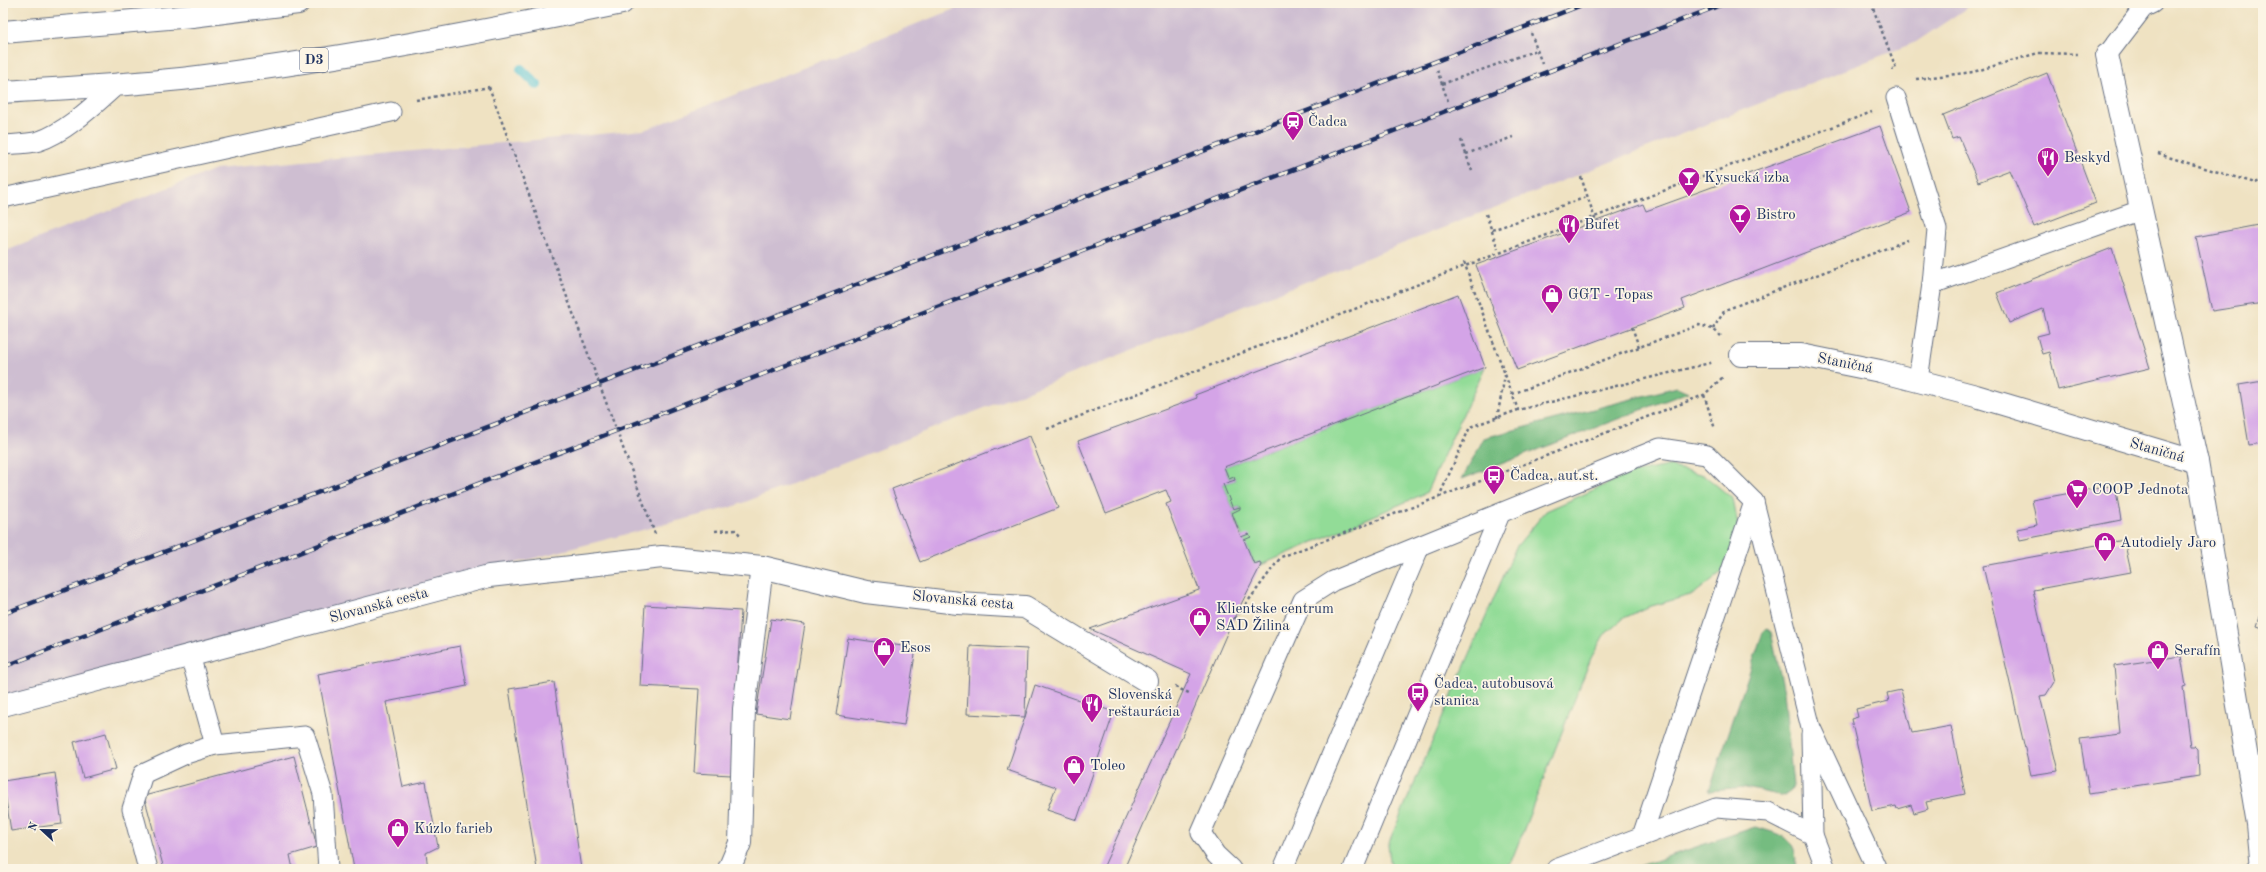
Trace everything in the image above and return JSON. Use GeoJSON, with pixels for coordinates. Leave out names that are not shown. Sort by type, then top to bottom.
{"type":"FeatureCollection","features":[{"type":"Feature","properties":{"kind":"main road"},"geometry":{"type":"LineString","coordinates":[[3,32],[192,16],[298,3]]}},
{"type":"Feature","properties":{"kind":"main road","name":"D3"},"geometry":{"type":"LineString","coordinates":[[3,92],[196,77],[328,58],[457,37],[622,3]]}},
{"type":"Feature","properties":{"kind":"main road"},"geometry":{"type":"LineString","coordinates":[[2107,55],[2197,462]]}},
{"type":"Feature","properties":{"kind":"main road","name":"Staničná"},"geometry":{"type":"LineString","coordinates":[[1741,356],[1801,355],[1918,380],[2197,462],[2258,824],[2263,868]]}},
{"type":"Feature","properties":{"kind":"main road","name":"Slovanská cesta"},"geometry":{"type":"LineString","coordinates":[[3,705],[489,576],[662,557],[762,566],[866,592],[958,603],[1026,607],[1147,681]]}},
{"type":"Feature","properties":{"kind":"main road"},"geometry":{"type":"LineString","coordinates":[[729,869],[740,842],[744,709],[762,566]]}},
{"type":"Feature","properties":{"kind":"main road"},"geometry":{"type":"LineString","coordinates":[[2258,869],[2263,868]]}},
{"type":"Feature","properties":{"kind":"lane"},"geometry":{"type":"LineString","coordinates":[[2107,55],[2143,8],[2153,3]]}},
{"type":"Feature","properties":{"kind":"lane"},"geometry":{"type":"LineString","coordinates":[[3,145],[26,144],[41,140],[78,118],[119,83]]}},
{"type":"Feature","properties":{"kind":"lane"},"geometry":{"type":"LineString","coordinates":[[1897,100],[1937,229],[1932,284],[1918,380]]}},
{"type":"Feature","properties":{"kind":"lane"},"geometry":{"type":"LineString","coordinates":[[3,198],[391,112]]}},
{"type":"Feature","properties":{"kind":"lane"},"geometry":{"type":"LineString","coordinates":[[1932,284],[2141,210]]}},
{"type":"Feature","properties":{"kind":"lane"},"geometry":{"type":"LineString","coordinates":[[1231,869],[1216,855],[1201,833],[1303,600],[1333,581],[1660,448],[1707,455],[1754,502],[1811,728],[1877,869]]}},
{"type":"Feature","properties":{"kind":"lane"},"geometry":{"type":"LineString","coordinates":[[1642,836],[1754,502]]}},
{"type":"Feature","properties":{"kind":"lane"},"geometry":{"type":"LineString","coordinates":[[1353,869],[1500,514]]}},
{"type":"Feature","properties":{"kind":"lane"},"geometry":{"type":"LineString","coordinates":[[1283,869],[1420,546]]}},
{"type":"Feature","properties":{"kind":"lane"},"geometry":{"type":"LineString","coordinates":[[190,655],[215,745]]}},
{"type":"Feature","properties":{"kind":"lane"},"geometry":{"type":"LineString","coordinates":[[1811,728],[1814,835],[1826,869]]}},
{"type":"Feature","properties":{"kind":"lane"},"geometry":{"type":"LineString","coordinates":[[148,869],[132,808],[143,774],[186,754],[215,745],[305,736],[323,794],[328,869]]}},
{"type":"Feature","properties":{"kind":"lane"},"geometry":{"type":"LineString","coordinates":[[1556,869],[1716,808],[1768,812],[1814,835]]}},
{"type":"Feature","properties":{"kind":"path"},"geometry":{"type":"LineString","coordinates":[[1871,3],[1896,68],[1891,70]]}},
{"type":"Feature","properties":{"kind":"path"},"geometry":{"type":"LineString","coordinates":[[1531,33],[1542,64]]}},
{"type":"Feature","properties":{"kind":"path"},"geometry":{"type":"LineString","coordinates":[[1442,84],[1537,50]]}},
{"type":"Feature","properties":{"kind":"path"},"geometry":{"type":"LineString","coordinates":[[1911,80],[1973,72],[2038,53],[2107,55]]}},
{"type":"Feature","properties":{"kind":"path"},"geometry":{"type":"LineString","coordinates":[[1437,70],[1448,101]]}},
{"type":"Feature","properties":{"kind":"path"},"geometry":{"type":"LineString","coordinates":[[410,102],[488,87],[655,534]]}},
{"type":"Feature","properties":{"kind":"path"},"geometry":{"type":"LineString","coordinates":[[1047,429],[1897,100]]}},
{"type":"Feature","properties":{"kind":"path"},"geometry":{"type":"LineString","coordinates":[[1466,154],[1513,138]]}},
{"type":"Feature","properties":{"kind":"path"},"geometry":{"type":"LineString","coordinates":[[1461,140],[1472,171]]}},
{"type":"Feature","properties":{"kind":"path"},"geometry":{"type":"LineString","coordinates":[[2127,144],[2256,183],[2263,180]]}},
{"type":"Feature","properties":{"kind":"path"},"geometry":{"type":"LineString","coordinates":[[1580,177],[1596,222]]}},
{"type":"Feature","properties":{"kind":"path"},"geometry":{"type":"LineString","coordinates":[[1492,230],[1587,197]]}},
{"type":"Feature","properties":{"kind":"path"},"geometry":{"type":"LineString","coordinates":[[1486,214],[1498,249]]}},
{"type":"Feature","properties":{"kind":"path"},"geometry":{"type":"LineString","coordinates":[[1512,394],[1699,325],[1713,329],[1725,310],[1937,229]]}},
{"type":"Feature","properties":{"kind":"path"},"geometry":{"type":"LineString","coordinates":[[1464,262],[1518,410]]}},
{"type":"Feature","properties":{"kind":"path"},"geometry":{"type":"LineString","coordinates":[[1632,327],[1639,347]]}},
{"type":"Feature","properties":{"kind":"path"},"geometry":{"type":"LineString","coordinates":[[1439,497],[1470,427],[1518,410],[1741,356]]}},
{"type":"Feature","properties":{"kind":"path"},"geometry":{"type":"LineString","coordinates":[[1231,624],[1281,557],[1704,395],[1727,373],[1741,356]]}},
{"type":"Feature","properties":{"kind":"path"},"geometry":{"type":"LineString","coordinates":[[1497,418],[1505,375]]}},
{"type":"Feature","properties":{"kind":"path"},"geometry":{"type":"LineString","coordinates":[[1178,688],[1190,693]]}},
{"type":"Feature","properties":{"kind":"shaded area"},"geometry":{"type":"Polygon","coordinates":[[[970,3],[1974,3],[1916,42],[735,506],[318,614],[3,710],[3,252],[216,169],[644,130],[970,3]]]}},
{"type":"Feature","properties":{"kind":"green space"},"geometry":{"type":"Polygon","coordinates":[[[1485,367],[1426,493],[1261,565],[1260,562],[1254,564],[1232,513],[1240,509],[1240,507],[1233,509],[1223,484],[1235,480],[1234,477],[1229,479],[1224,467],[1485,367]]]}},
{"type":"Feature","properties":{"kind":"green space"},"geometry":{"type":"Polygon","coordinates":[[[1677,387],[1688,392],[1462,479],[1484,438],[1677,387]]]}},
{"type":"Feature","properties":{"kind":"green space"},"geometry":{"type":"Polygon","coordinates":[[[1668,466],[1704,475],[1733,499],[1739,531],[1723,571],[1694,594],[1648,607],[1624,618],[1604,635],[1591,658],[1511,862],[1500,869],[1391,869],[1388,844],[1516,547],[1546,511],[1632,473],[1668,466]]]}},
{"type":"Feature","properties":{"kind":"green space"},"geometry":{"type":"Polygon","coordinates":[[[1767,629],[1771,632],[1784,692],[1793,786],[1791,791],[1784,796],[1745,788],[1709,791],[1763,632],[1767,629]]]}},
{"type":"Feature","properties":{"kind":"green space"},"geometry":{"type":"Polygon","coordinates":[[[1755,827],[1780,835],[1791,844],[1796,859],[1795,869],[1631,869],[1755,827]]]}},
{"type":"Feature","properties":{"kind":"building"},"geometry":{"type":"Polygon","coordinates":[[[2047,73],[2096,203],[2034,227],[2010,170],[1978,182],[1959,137],[1952,139],[1943,115],[2047,73]]]}},
{"type":"Feature","properties":{"kind":"building"},"geometry":{"type":"Polygon","coordinates":[[[1880,126],[1911,212],[1682,300],[1685,308],[1517,370],[1476,265],[1643,204],[1646,211],[1880,126]]]}},
{"type":"Feature","properties":{"kind":"building"},"geometry":{"type":"Polygon","coordinates":[[[2263,224],[2263,303],[2212,311],[2196,237],[2263,224]]]}},
{"type":"Feature","properties":{"kind":"building"},"geometry":{"type":"Polygon","coordinates":[[[2112,248],[2150,368],[2058,390],[2049,352],[2042,354],[2037,336],[2049,333],[2043,309],[2009,323],[1997,293],[2112,248]]]}},
{"type":"Feature","properties":{"kind":"building"},"geometry":{"type":"Polygon","coordinates":[[[1458,294],[1485,367],[1224,467],[1229,479],[1234,477],[1235,480],[1223,484],[1233,509],[1240,507],[1240,509],[1232,513],[1241,537],[1249,534],[1251,537],[1244,540],[1254,564],[1260,562],[1261,565],[1231,624],[1124,869],[1103,868],[1191,674],[1090,629],[1199,589],[1166,504],[1171,502],[1166,490],[1106,513],[1078,441],[1197,398],[1195,395],[1458,294]]]}},
{"type":"Feature","properties":{"kind":"building"},"geometry":{"type":"Polygon","coordinates":[[[2263,381],[2263,443],[2249,445],[2239,385],[2263,381]]]}},
{"type":"Feature","properties":{"kind":"building"},"geometry":{"type":"Polygon","coordinates":[[[1030,436],[1058,508],[920,562],[892,489],[1030,436]]]}},
{"type":"Feature","properties":{"kind":"building","name":"COOP Jednota"},"geometry":{"type":"Polygon","coordinates":[[[2115,485],[2121,520],[2020,540],[2017,529],[2037,525],[2032,500],[2115,485]]]}},
{"type":"Feature","properties":{"kind":"building"},"geometry":{"type":"Polygon","coordinates":[[[2124,540],[2131,572],[2033,590],[2054,682],[2046,695],[2040,696],[2058,771],[2031,775],[1983,566],[2124,540]]]}},
{"type":"Feature","properties":{"kind":"building"},"geometry":{"type":"Polygon","coordinates":[[[645,605],[741,611],[731,775],[694,773],[699,689],[640,686],[645,605]]]}},
{"type":"Feature","properties":{"kind":"building"},"geometry":{"type":"Polygon","coordinates":[[[2263,608],[2263,628],[2257,626],[2263,608]]]}},
{"type":"Feature","properties":{"kind":"building"},"geometry":{"type":"Polygon","coordinates":[[[771,619],[805,624],[790,719],[756,714],[771,619]]]}},
{"type":"Feature","properties":{"kind":"building"},"geometry":{"type":"Polygon","coordinates":[[[848,638],[916,648],[904,725],[836,715],[848,638]]]}},
{"type":"Feature","properties":{"kind":"building"},"geometry":{"type":"Polygon","coordinates":[[[460,646],[467,686],[386,702],[403,787],[426,782],[438,847],[426,853],[428,869],[354,869],[318,674],[460,646]]]}},
{"type":"Feature","properties":{"kind":"building"},"geometry":{"type":"Polygon","coordinates":[[[970,646],[1027,649],[1025,717],[967,714],[970,646]]]}},
{"type":"Feature","properties":{"kind":"building"},"geometry":{"type":"Polygon","coordinates":[[[2181,656],[2186,686],[2183,687],[2191,747],[2195,747],[2198,750],[2199,776],[2089,793],[2080,739],[2120,734],[2114,666],[2181,656]]]}},
{"type":"Feature","properties":{"kind":"building"},"geometry":{"type":"Polygon","coordinates":[[[554,682],[581,869],[537,869],[509,689],[554,682]]]}},
{"type":"Feature","properties":{"kind":"building"},"geometry":{"type":"Polygon","coordinates":[[[1035,685],[1114,712],[1077,820],[1047,810],[1056,787],[1007,770],[1035,685]]]}},
{"type":"Feature","properties":{"kind":"building"},"geometry":{"type":"Polygon","coordinates":[[[1901,690],[1912,733],[1951,726],[1965,794],[1926,802],[1928,809],[1914,813],[1911,805],[1897,809],[1896,806],[1872,811],[1851,719],[1858,717],[1856,709],[1889,701],[1887,693],[1901,690]]]}},
{"type":"Feature","properties":{"kind":"building"},"geometry":{"type":"Polygon","coordinates":[[[106,733],[116,769],[83,778],[74,742],[106,733]]]}},
{"type":"Feature","properties":{"kind":"building"},"geometry":{"type":"Polygon","coordinates":[[[294,756],[317,847],[290,855],[293,869],[164,869],[144,796],[294,756]]]}},
{"type":"Feature","properties":{"kind":"building"},"geometry":{"type":"Polygon","coordinates":[[[55,773],[62,824],[11,831],[3,781],[55,773]]]}},
{"type":"Feature","properties":{"kind":"waterway"},"geometry":{"type":"LineString","coordinates":[[521,69],[537,85]]}},
{"type":"Feature","properties":{"kind":"railway"},"geometry":{"type":"LineString","coordinates":[[3,614],[1587,3]]}},
{"type":"Feature","properties":{"kind":"railway"},"geometry":{"type":"LineString","coordinates":[[3,667],[1726,3]]}},
{"type":"Feature","properties":{"kind":"place","name":"Čadca"},"geometry":{"type":"Point","coordinates":[1293,142]}},
{"type":"Feature","properties":{"kind":"place","name":"Beskyd"},"geometry":{"type":"Point","coordinates":[2048,178]}},
{"type":"Feature","properties":{"kind":"place","name":"Kysucká izba"},"geometry":{"type":"Point","coordinates":[1689,198]}},
{"type":"Feature","properties":{"kind":"place","name":"Bistro"},"geometry":{"type":"Point","coordinates":[1740,234]}},
{"type":"Feature","properties":{"kind":"place","name":"Bufet"},"geometry":{"type":"Point","coordinates":[1569,244]}},
{"type":"Feature","properties":{"kind":"place","name":"GGT - Topas"},"geometry":{"type":"Point","coordinates":[1552,314]}},
{"type":"Feature","properties":{"kind":"place","name":"Čadca, aut.st."},"geometry":{"type":"Point","coordinates":[1494,496]}},
{"type":"Feature","properties":{"kind":"place","name":"COOP Jednota"},"geometry":{"type":"Point","coordinates":[2077,510]}},
{"type":"Feature","properties":{"kind":"place","name":"Autodiely Jaro"},"geometry":{"type":"Point","coordinates":[2105,562]}},
{"type":"Feature","properties":{"kind":"place","name":"Klientske centrum SAD Žilina"},"geometry":{"type":"Point","coordinates":[1200,638]}},
{"type":"Feature","properties":{"kind":"place","name":"Esos"},"geometry":{"type":"Point","coordinates":[884,668]}},
{"type":"Feature","properties":{"kind":"place","name":"Serafín"},"geometry":{"type":"Point","coordinates":[2158,670]}},
{"type":"Feature","properties":{"kind":"place","name":"Čadca, autobusová stanica"},"geometry":{"type":"Point","coordinates":[1418,712]}},
{"type":"Feature","properties":{"kind":"place","name":"Slovenská reštaurácia"},"geometry":{"type":"Point","coordinates":[1092,724]}},
{"type":"Feature","properties":{"kind":"place","name":"Toleo"},"geometry":{"type":"Point","coordinates":[1074,786]}},
{"type":"Feature","properties":{"kind":"place","name":"Kúzlo farieb"},"geometry":{"type":"Point","coordinates":[398,848]}}]}
